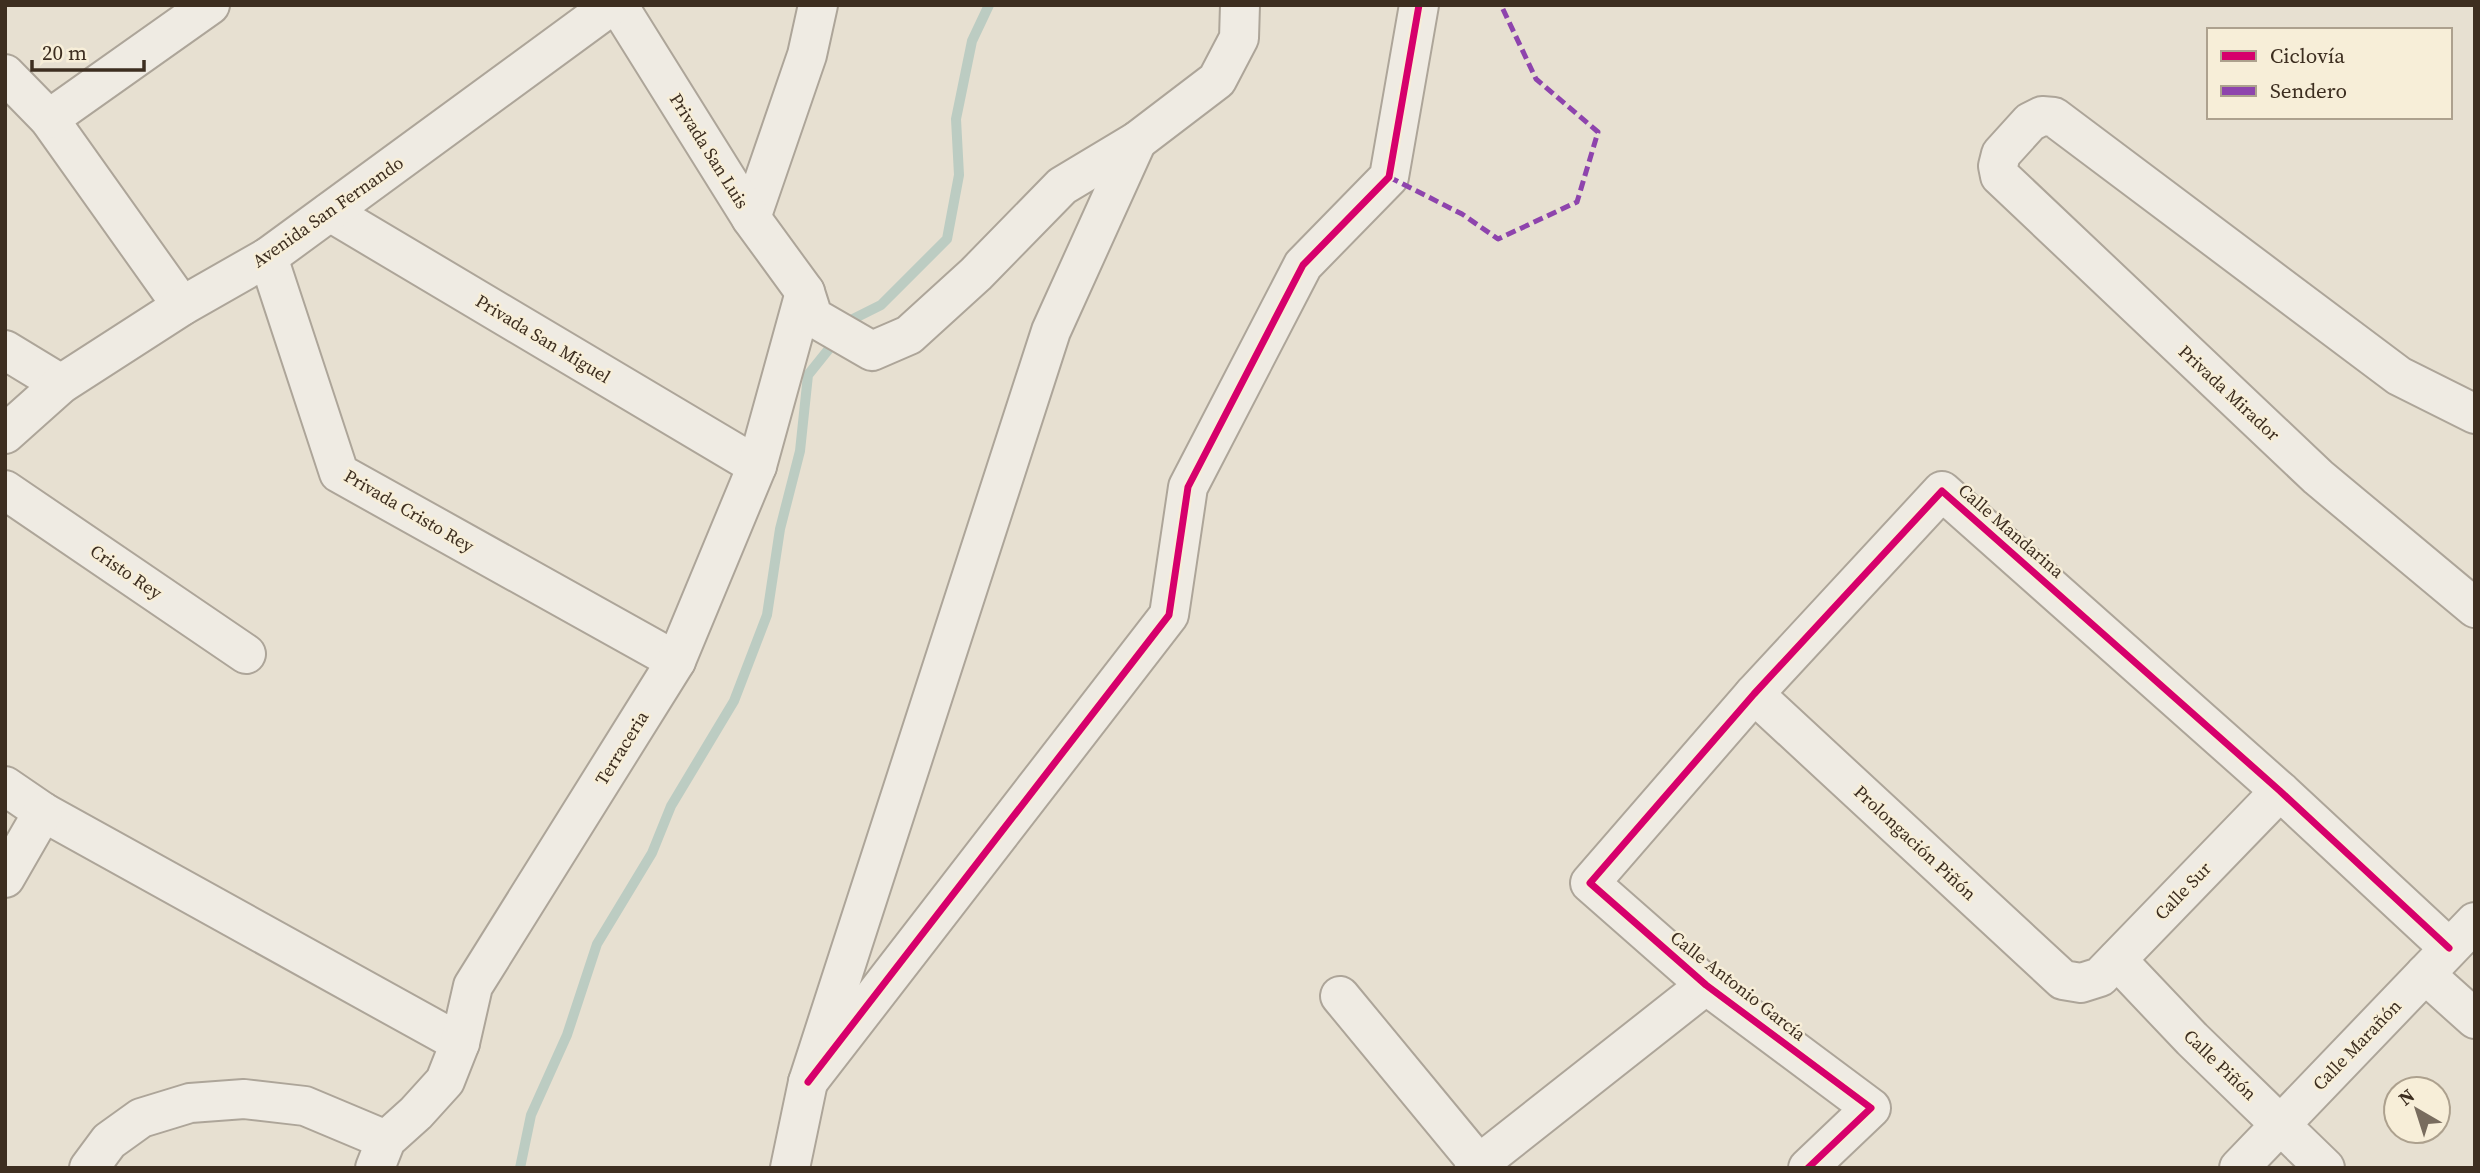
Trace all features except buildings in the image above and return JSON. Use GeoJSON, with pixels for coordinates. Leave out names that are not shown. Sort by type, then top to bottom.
{"type":"FeatureCollection","features":[{"type":"Feature","properties":{"kind":"street"},"geometry":{"type":"LineString","coordinates":[[50,119],[210,5]]}},
{"type":"Feature","properties":{"kind":"street","name":"Avenida San Fernando"},"geometry":{"type":"LineString","coordinates":[[5,434],[61,384],[182,306],[268,257],[612,5]]}},
{"type":"Feature","properties":{"kind":"street","name":"Privada San Luis"},"geometry":{"type":"LineString","coordinates":[[618,5],[751,218],[809,305]]}},
{"type":"Feature","properties":{"kind":"street"},"geometry":{"type":"LineString","coordinates":[[751,218],[807,55],[818,5]]}},
{"type":"Feature","properties":{"kind":"street"},"geometry":{"type":"LineString","coordinates":[[809,305],[857,343],[872,351],[909,335],[976,274],[1062,186],[1137,141],[1217,80],[1239,38],[1240,5]]}},
{"type":"Feature","properties":{"kind":"street"},"geometry":{"type":"LineString","coordinates":[[808,1082],[1169,615],[1188,487],[1303,265],[1389,177],[1419,5]]}},
{"type":"Feature","properties":{"kind":"street"},"geometry":{"type":"LineString","coordinates":[[5,74],[50,119],[182,306]]}},
{"type":"Feature","properties":{"kind":"street","name":"Privada Mirador"},"geometry":{"type":"LineString","coordinates":[[2475,414],[2399,376],[2053,117],[2042,116],[2031,122],[2001,154],[1998,166],[2000,176],[2318,477],[2475,608]]}},
{"type":"Feature","properties":{"kind":"street"},"geometry":{"type":"LineString","coordinates":[[790,1168],[808,1082],[1051,331],[1137,141]]}},
{"type":"Feature","properties":{"kind":"street","name":"Privada San Miguel"},"geometry":{"type":"LineString","coordinates":[[330,212],[757,466]]}},
{"type":"Feature","properties":{"kind":"street","name":"Privada Cristo Rey"},"geometry":{"type":"LineString","coordinates":[[268,257],[339,473],[676,661]]}},
{"type":"Feature","properties":{"kind":"street","name":"Terraceria"},"geometry":{"type":"LineString","coordinates":[[380,1154],[444,1081],[460,1043],[473,986],[676,661],[757,466],[809,305]]}},
{"type":"Feature","properties":{"kind":"street"},"geometry":{"type":"LineString","coordinates":[[5,351],[61,384]]}},
{"type":"Feature","properties":{"kind":"street","name":"Cristo Rey"},"geometry":{"type":"LineString","coordinates":[[5,490],[246,654]]}},
{"type":"Feature","properties":{"kind":"street","name":"Calle Mandarina"},"geometry":{"type":"LineString","coordinates":[[1590,883],[1754,694],[1942,491],[2280,791],[2450,948],[2475,1019]]}},
{"type":"Feature","properties":{"kind":"street","name":"Prolongación Piñón"},"geometry":{"type":"LineString","coordinates":[[1754,694],[2063,980],[2081,983]]}},
{"type":"Feature","properties":{"kind":"street"},"geometry":{"type":"LineString","coordinates":[[5,786],[43,812],[460,1043]]}},
{"type":"Feature","properties":{"kind":"street","name":"Calle Sur"},"geometry":{"type":"LineString","coordinates":[[2081,983],[2100,977],[2280,791]]}},
{"type":"Feature","properties":{"kind":"street"},"geometry":{"type":"LineString","coordinates":[[5,878],[43,812]]}},
{"type":"Feature","properties":{"kind":"street","name":"Calle Antonio García"},"geometry":{"type":"LineString","coordinates":[[1590,883],[1706,985],[1871,1108],[1808,1168]]}},
{"type":"Feature","properties":{"kind":"street","name":"Calle Marañón"},"geometry":{"type":"LineString","coordinates":[[2239,1168],[2450,948]]}},
{"type":"Feature","properties":{"kind":"street","name":"Calle Piñón"},"geometry":{"type":"LineString","coordinates":[[2117,960],[2192,1039],[2325,1168]]}},
{"type":"Feature","properties":{"kind":"street","name":"Calle Antonio García"},"geometry":{"type":"LineString","coordinates":[[1476,1165],[1706,985]]}},
{"type":"Feature","properties":{"kind":"street"},"geometry":{"type":"LineString","coordinates":[[1340,996],[1476,1165]]}},
{"type":"Feature","properties":{"kind":"street"},"geometry":{"type":"LineString","coordinates":[[89,1168],[109,1141],[141,1118],[190,1102],[244,1099],[305,1106],[380,1154]]}},
{"type":"Feature","properties":{"kind":"waterway"},"geometry":{"type":"LineString","coordinates":[[520,1168],[531,1115],[567,1035],[597,944],[652,853],[671,806],[734,701],[767,615],[780,529],[800,451],[808,375],[853,319],[881,305],[947,239],[959,175],[956,119],[972,41],[989,5]]}},
{"type":"Feature","properties":{"kind":"marked path"},"geometry":{"type":"LineString","coordinates":[[1389,177],[1462,214],[1498,239],[1577,202],[1598,132],[1536,79],[1501,5]]}},
{"type":"Feature","properties":{"kind":"cycle path"},"geometry":{"type":"LineString","coordinates":[[808,1082],[1169,615],[1188,487],[1303,265],[1389,177],[1419,5]]}},
{"type":"Feature","properties":{"kind":"cycle path"},"geometry":{"type":"LineString","coordinates":[[1808,1168],[1871,1108],[1706,985],[1590,883],[1754,694],[1942,491],[2280,791],[2449,948]]}}]}
